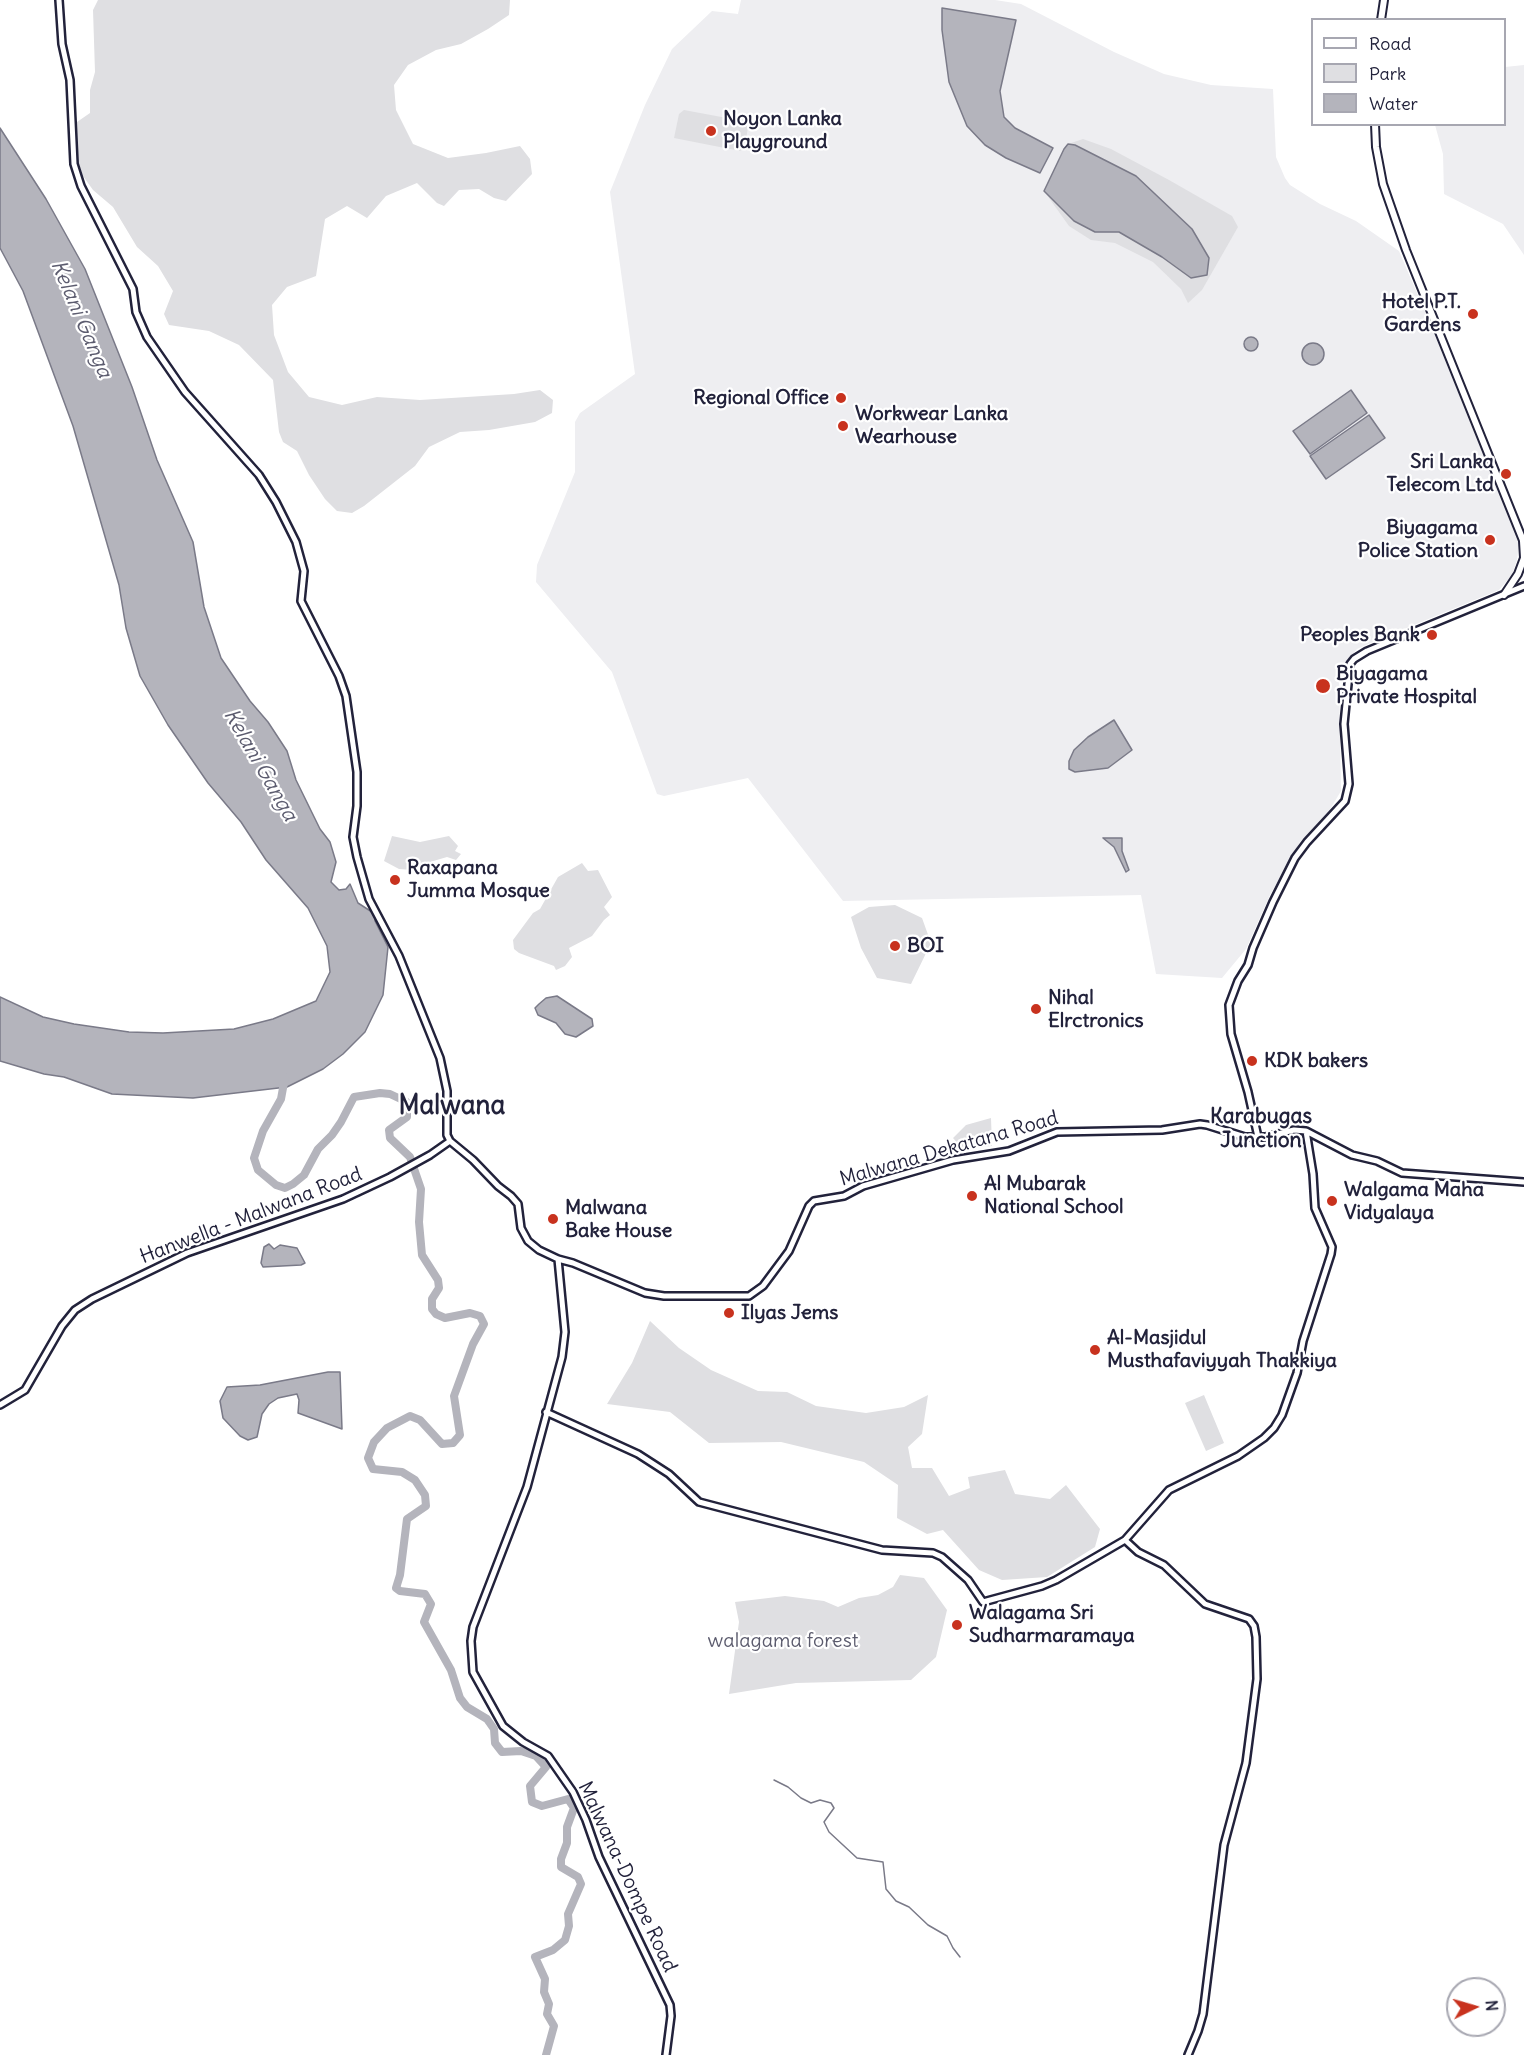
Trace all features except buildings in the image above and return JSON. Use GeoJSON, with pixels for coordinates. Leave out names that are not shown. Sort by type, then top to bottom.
{"type":"FeatureCollection","features":[{"type":"Feature","properties":{"kind":"main road"},"geometry":{"type":"LineString","coordinates":[[1382,18],[1384,0]]}},
{"type":"Feature","properties":{"kind":"main road"},"geometry":{"type":"LineString","coordinates":[[1375,126],[1376,147],[1383,184],[1406,250],[1523,542],[1524,558],[1518,574],[1504,595]]}},
{"type":"Feature","properties":{"kind":"street"},"geometry":{"type":"LineString","coordinates":[[59,0],[62,44],[70,80],[74,164],[81,186],[133,289],[140,325],[175,379],[264,482],[296,542],[304,571],[301,601],[339,676],[346,696],[357,772],[357,806],[353,837],[357,856],[369,899],[399,956],[440,1058],[447,1090],[446,1126],[450,1141]]}},
{"type":"Feature","properties":{"kind":"street"},"geometry":{"type":"LineString","coordinates":[[1257,1137],[1248,1092],[1231,1034],[1229,1005],[1273,902],[1295,858],[1345,801],[1349,784],[1344,724],[1350,664],[1367,651],[1524,586]]}},
{"type":"Feature","properties":{"kind":"street","name":"Malwana Dekatana Road"},"geometry":{"type":"LineString","coordinates":[[450,1141],[518,1204],[521,1228],[528,1241],[539,1250],[645,1293],[664,1296],[749,1296],[763,1286],[783,1259],[809,1206],[814,1201],[844,1196],[863,1186],[953,1160],[1009,1151],[1057,1132],[1151,1131],[1200,1124],[1245,1137],[1294,1130],[1306,1131]]}},
{"type":"Feature","properties":{"kind":"street"},"geometry":{"type":"LineString","coordinates":[[1306,1131],[1352,1155],[1377,1161],[1402,1173],[1524,1182]]}},
{"type":"Feature","properties":{"kind":"street"},"geometry":{"type":"LineString","coordinates":[[546,1412],[654,1463],[699,1502],[882,1550],[933,1553],[942,1557],[968,1580],[983,1602],[1056,1580],[1125,1540],[1168,1490],[1238,1456],[1264,1438],[1282,1415],[1297,1373],[1303,1341],[1332,1246],[1315,1208],[1313,1174],[1306,1131]]}},
{"type":"Feature","properties":{"kind":"street","name":"Hanwella - Malwana Road"},"geometry":{"type":"LineString","coordinates":[[0,1405],[25,1390],[62,1326],[75,1310],[92,1299],[187,1253],[343,1198],[390,1177],[450,1141]]}},
{"type":"Feature","properties":{"kind":"street","name":"Malwana-Dompe Road"},"geometry":{"type":"LineString","coordinates":[[558,1259],[565,1332],[562,1357],[527,1487],[473,1627],[471,1641],[473,1672],[502,1726],[548,1756],[573,1792],[599,1857],[670,2005],[671,2016],[666,2055]]}},
{"type":"Feature","properties":{"kind":"street"},"geometry":{"type":"LineString","coordinates":[[1125,1540],[1138,1552],[1164,1565],[1205,1604],[1249,1619],[1254,1626],[1256,1637],[1257,1679],[1246,1763],[1224,1845],[1203,2014],[1188,2055]]}},
{"type":"Feature","properties":{"kind":"shaded area"},"geometry":{"type":"Polygon","coordinates":[[[741,0],[995,0],[1021,4],[1114,52],[1164,74],[1211,85],[1273,89],[1276,157],[1290,185],[1320,204],[1356,221],[1399,251],[1519,542],[1517,560],[1512,575],[1499,590],[1357,649],[1345,663],[1339,672],[1341,791],[1329,811],[1300,842],[1270,895],[1246,949],[1222,978],[1156,974],[1141,895],[843,901],[748,778],[664,796],[657,794],[612,672],[536,582],[537,565],[575,472],[575,422],[580,413],[635,374],[610,192],[645,105],[672,49],[712,11],[738,14],[741,0]]]}},
{"type":"Feature","properties":{"kind":"shaded area"},"geometry":{"type":"Polygon","coordinates":[[[1524,65],[1524,255],[1503,224],[1444,194],[1443,154],[1435,126],[1506,126],[1506,67],[1524,65]]]}},
{"type":"Feature","properties":{"kind":"green space"},"geometry":{"type":"Polygon","coordinates":[[[98,0],[510,0],[509,15],[488,29],[461,44],[436,50],[408,65],[394,85],[396,110],[413,144],[448,158],[520,146],[530,159],[532,174],[506,201],[494,198],[479,189],[459,190],[444,206],[437,203],[417,183],[386,196],[367,218],[347,206],[325,219],[316,276],[287,287],[272,305],[274,335],[288,372],[309,397],[342,405],[377,397],[420,400],[514,394],[540,390],[553,400],[552,413],[535,422],[489,430],[460,432],[429,447],[415,466],[364,506],[352,513],[337,511],[325,499],[309,475],[297,451],[283,442],[279,432],[273,380],[239,345],[209,331],[169,325],[164,314],[173,291],[158,266],[137,247],[113,207],[93,190],[83,176],[77,159],[77,122],[90,113],[90,90],[95,72],[93,10],[98,0]]]}},
{"type":"Feature","properties":{"kind":"green space","name":"Noyon Lanka Playground"},"geometry":{"type":"Polygon","coordinates":[[[684,110],[743,121],[748,127],[745,146],[740,151],[674,138],[679,114],[684,110]]]}},
{"type":"Feature","properties":{"kind":"green space"},"geometry":{"type":"Polygon","coordinates":[[[1083,139],[1111,149],[1232,216],[1238,227],[1202,290],[1188,303],[1181,289],[1153,262],[1115,243],[1091,240],[1069,226],[1044,191],[1074,221],[1095,232],[1119,232],[1162,257],[1191,278],[1075,145],[1068,144],[1083,139]]]}},
{"type":"Feature","properties":{"kind":"green space"},"geometry":{"type":"Polygon","coordinates":[[[392,836],[420,842],[449,836],[458,846],[455,851],[461,854],[456,860],[447,857],[413,870],[399,869],[384,861],[392,836]]]}},
{"type":"Feature","properties":{"kind":"green space"},"geometry":{"type":"Polygon","coordinates":[[[582,863],[588,871],[598,870],[612,897],[604,907],[610,915],[592,936],[569,948],[572,957],[565,966],[556,970],[554,966],[519,953],[514,949],[513,940],[533,913],[540,909],[558,877],[582,863]]]}},
{"type":"Feature","properties":{"kind":"green space","name":"BOI"},"geometry":{"type":"Polygon","coordinates":[[[895,905],[922,918],[931,943],[911,984],[877,978],[861,948],[851,917],[869,907],[895,905]]]}},
{"type":"Feature","properties":{"kind":"green space"},"geometry":{"type":"Polygon","coordinates":[[[991,1118],[992,1146],[962,1148],[953,1138],[966,1125],[991,1118]]]}},
{"type":"Feature","properties":{"kind":"green space"},"geometry":{"type":"Polygon","coordinates":[[[650,1321],[679,1348],[711,1370],[758,1391],[787,1392],[816,1406],[866,1413],[904,1407],[928,1395],[922,1434],[908,1447],[912,1468],[932,1468],[949,1496],[970,1488],[968,1477],[1005,1470],[1015,1494],[1050,1499],[1066,1485],[1100,1529],[1095,1547],[1047,1577],[1002,1580],[979,1570],[943,1530],[927,1534],[897,1518],[898,1485],[864,1462],[781,1442],[709,1443],[670,1412],[607,1404],[632,1363],[650,1321]]]}},
{"type":"Feature","properties":{"kind":"green space"},"geometry":{"type":"Polygon","coordinates":[[[1204,1395],[1224,1443],[1206,1451],[1185,1403],[1204,1395]]]}},
{"type":"Feature","properties":{"kind":"green space","name":"walagama forest"},"geometry":{"type":"Polygon","coordinates":[[[900,1575],[924,1578],[947,1610],[936,1657],[911,1680],[796,1683],[729,1694],[739,1622],[735,1602],[785,1596],[824,1601],[838,1607],[859,1598],[878,1595],[893,1587],[900,1575]]]}},
{"type":"Feature","properties":{"kind":"water"},"geometry":{"type":"Polygon","coordinates":[[[942,8],[1016,20],[1000,91],[1004,117],[1015,128],[1053,148],[1040,173],[1006,158],[985,145],[967,126],[949,82],[942,30],[942,8]]]}},
{"type":"Feature","properties":{"kind":"water","name":"Kelani Ganga"},"geometry":{"type":"Polygon","coordinates":[[[0,128],[46,199],[85,269],[132,387],[157,460],[193,542],[204,607],[221,658],[287,751],[296,780],[320,829],[330,842],[336,862],[331,882],[339,890],[346,889],[350,884],[358,903],[375,914],[375,921],[388,947],[383,995],[365,1032],[343,1054],[323,1069],[287,1087],[193,1098],[112,1094],[64,1077],[44,1074],[0,1061],[0,997],[43,1017],[129,1032],[163,1033],[234,1029],[273,1019],[316,1001],[330,972],[327,946],[308,908],[266,860],[241,822],[208,783],[168,725],[140,676],[126,628],[119,585],[73,426],[23,291],[0,248],[0,128]]]}},
{"type":"Feature","properties":{"kind":"water"},"geometry":{"type":"Polygon","coordinates":[[[1068,144],[1075,145],[1136,176],[1192,229],[1209,258],[1207,275],[1191,278],[1162,257],[1119,232],[1095,232],[1074,221],[1044,191],[1068,144]]]}},
{"type":"Feature","properties":{"kind":"water"},"geometry":{"type":"Polygon","coordinates":[[[1248,337],[1254,337],[1258,344],[1254,351],[1248,351],[1244,347],[1244,341],[1248,337]]]}},
{"type":"Feature","properties":{"kind":"water"},"geometry":{"type":"Polygon","coordinates":[[[1313,343],[1321,346],[1324,354],[1321,362],[1313,365],[1305,362],[1302,354],[1305,346],[1313,343]]]}},
{"type":"Feature","properties":{"kind":"water"},"geometry":{"type":"Polygon","coordinates":[[[1351,390],[1367,413],[1310,454],[1293,431],[1351,390]]]}},
{"type":"Feature","properties":{"kind":"water"},"geometry":{"type":"Polygon","coordinates":[[[1369,415],[1385,438],[1326,479],[1310,456],[1369,415]]]}},
{"type":"Feature","properties":{"kind":"water"},"geometry":{"type":"Polygon","coordinates":[[[1114,720],[1132,750],[1108,768],[1075,772],[1069,769],[1069,761],[1074,750],[1088,737],[1114,720]]]}},
{"type":"Feature","properties":{"kind":"water"},"geometry":{"type":"Polygon","coordinates":[[[1103,838],[1122,838],[1122,851],[1129,870],[1126,872],[1114,847],[1103,838]]]}},
{"type":"Feature","properties":{"kind":"water"},"geometry":{"type":"Polygon","coordinates":[[[557,996],[592,1019],[593,1026],[576,1037],[565,1034],[556,1023],[538,1015],[535,1008],[539,1004],[546,998],[557,996]]]}},
{"type":"Feature","properties":{"kind":"water"},"geometry":{"type":"Polygon","coordinates":[[[269,1244],[274,1249],[280,1245],[297,1248],[305,1263],[263,1267],[261,1263],[264,1247],[269,1244]]]}},
{"type":"Feature","properties":{"kind":"water"},"geometry":{"type":"Polygon","coordinates":[[[328,1372],[340,1372],[342,1429],[298,1413],[297,1394],[278,1398],[269,1404],[262,1414],[257,1437],[248,1440],[240,1436],[223,1418],[220,1401],[227,1387],[260,1385],[328,1372]]]}},
{"type":"Feature","properties":{"kind":"waterway"},"geometry":{"type":"LineString","coordinates":[[285,1077],[281,1099],[263,1131],[254,1158],[258,1170],[276,1185],[285,1188],[304,1175],[318,1149],[341,1122],[354,1097],[380,1093],[390,1094],[407,1102],[407,1117],[389,1130],[390,1138],[410,1157],[421,1189],[419,1222],[422,1255],[438,1280],[439,1288],[432,1299],[432,1309],[436,1314],[445,1318],[470,1313],[480,1316],[484,1324],[473,1344],[454,1396],[460,1435],[453,1443],[442,1444],[420,1420],[410,1416],[387,1428],[374,1442],[368,1458],[373,1469],[402,1472],[415,1480],[425,1495],[426,1506],[407,1519],[400,1575],[396,1588],[400,1591],[425,1594],[431,1604],[424,1622],[451,1670],[460,1698],[467,1707],[487,1719],[494,1729],[495,1743],[502,1752],[521,1751],[536,1756],[546,1767],[530,1786],[532,1802],[542,1806],[568,1799],[574,1808],[567,1827],[567,1843],[561,1859],[561,1867],[578,1877],[581,1884],[568,1914],[569,1926],[565,1940],[553,1950],[535,1957],[545,1979],[544,1992],[549,2004],[547,2014],[554,2026],[546,2055]]}},
{"type":"Feature","properties":{"kind":"waterway"},"geometry":{"type":"LineString","coordinates":[[774,1780],[811,1803],[820,1800],[831,1803],[834,1808],[824,1822],[829,1832],[857,1858],[883,1862],[886,1889],[896,1901],[909,1907],[928,1925],[947,1936],[960,1957]]}},
{"type":"Feature","properties":{"kind":"place","name":"Noyon Lanka Playground"},"geometry":{"type":"Point","coordinates":[711,131]}},
{"type":"Feature","properties":{"kind":"place","name":"Hotel P.T. Gardens"},"geometry":{"type":"Point","coordinates":[1473,314]}},
{"type":"Feature","properties":{"kind":"place","name":"Regional Office"},"geometry":{"type":"Point","coordinates":[841,398]}},
{"type":"Feature","properties":{"kind":"place","name":"Workwear Lanka Wearhouse"},"geometry":{"type":"Point","coordinates":[843,426]}},
{"type":"Feature","properties":{"kind":"place","name":"Sri Lanka Telecom Ltd"},"geometry":{"type":"Point","coordinates":[1506,474]}},
{"type":"Feature","properties":{"kind":"place","name":"Biyagama Police Station"},"geometry":{"type":"Point","coordinates":[1490,540]}},
{"type":"Feature","properties":{"kind":"place","name":"Peoples Bank"},"geometry":{"type":"Point","coordinates":[1432,635]}},
{"type":"Feature","properties":{"kind":"place","name":"Biyagama Private Hospital"},"geometry":{"type":"Point","coordinates":[1323,686]}},
{"type":"Feature","properties":{"kind":"place","name":"Raxapana Jumma Mosque"},"geometry":{"type":"Point","coordinates":[395,880]}},
{"type":"Feature","properties":{"kind":"place","name":"BOI"},"geometry":{"type":"Point","coordinates":[895,946]}},
{"type":"Feature","properties":{"kind":"place","name":"Nihal Elrctronics"},"geometry":{"type":"Point","coordinates":[1036,1009]}},
{"type":"Feature","properties":{"kind":"place","name":"KDK bakers"},"geometry":{"type":"Point","coordinates":[1252,1061]}},
{"type":"Feature","properties":{"kind":"place","name":"Al Mubarak National School"},"geometry":{"type":"Point","coordinates":[972,1196]}},
{"type":"Feature","properties":{"kind":"place","name":"Walgama Maha Vidyalaya"},"geometry":{"type":"Point","coordinates":[1332,1201]}},
{"type":"Feature","properties":{"kind":"place","name":"Malwana Bake House"},"geometry":{"type":"Point","coordinates":[553,1219]}},
{"type":"Feature","properties":{"kind":"place","name":"Ilyas Jems"},"geometry":{"type":"Point","coordinates":[729,1313]}},
{"type":"Feature","properties":{"kind":"place","name":"Al-Masjidul Musthafaviyyah Thakkiya"},"geometry":{"type":"Point","coordinates":[1095,1350]}},
{"type":"Feature","properties":{"kind":"place","name":"Walagama Sri Sudharmaramaya"},"geometry":{"type":"Point","coordinates":[957,1625]}},
{"type":"Feature","properties":{"kind":"district","name":"Malwana"},"geometry":{"type":"Point","coordinates":[452,1107]}},
{"type":"Feature","properties":{"kind":"district","name":"Karabugas Junction"},"geometry":{"type":"Point","coordinates":[1261,1129]}}]}
